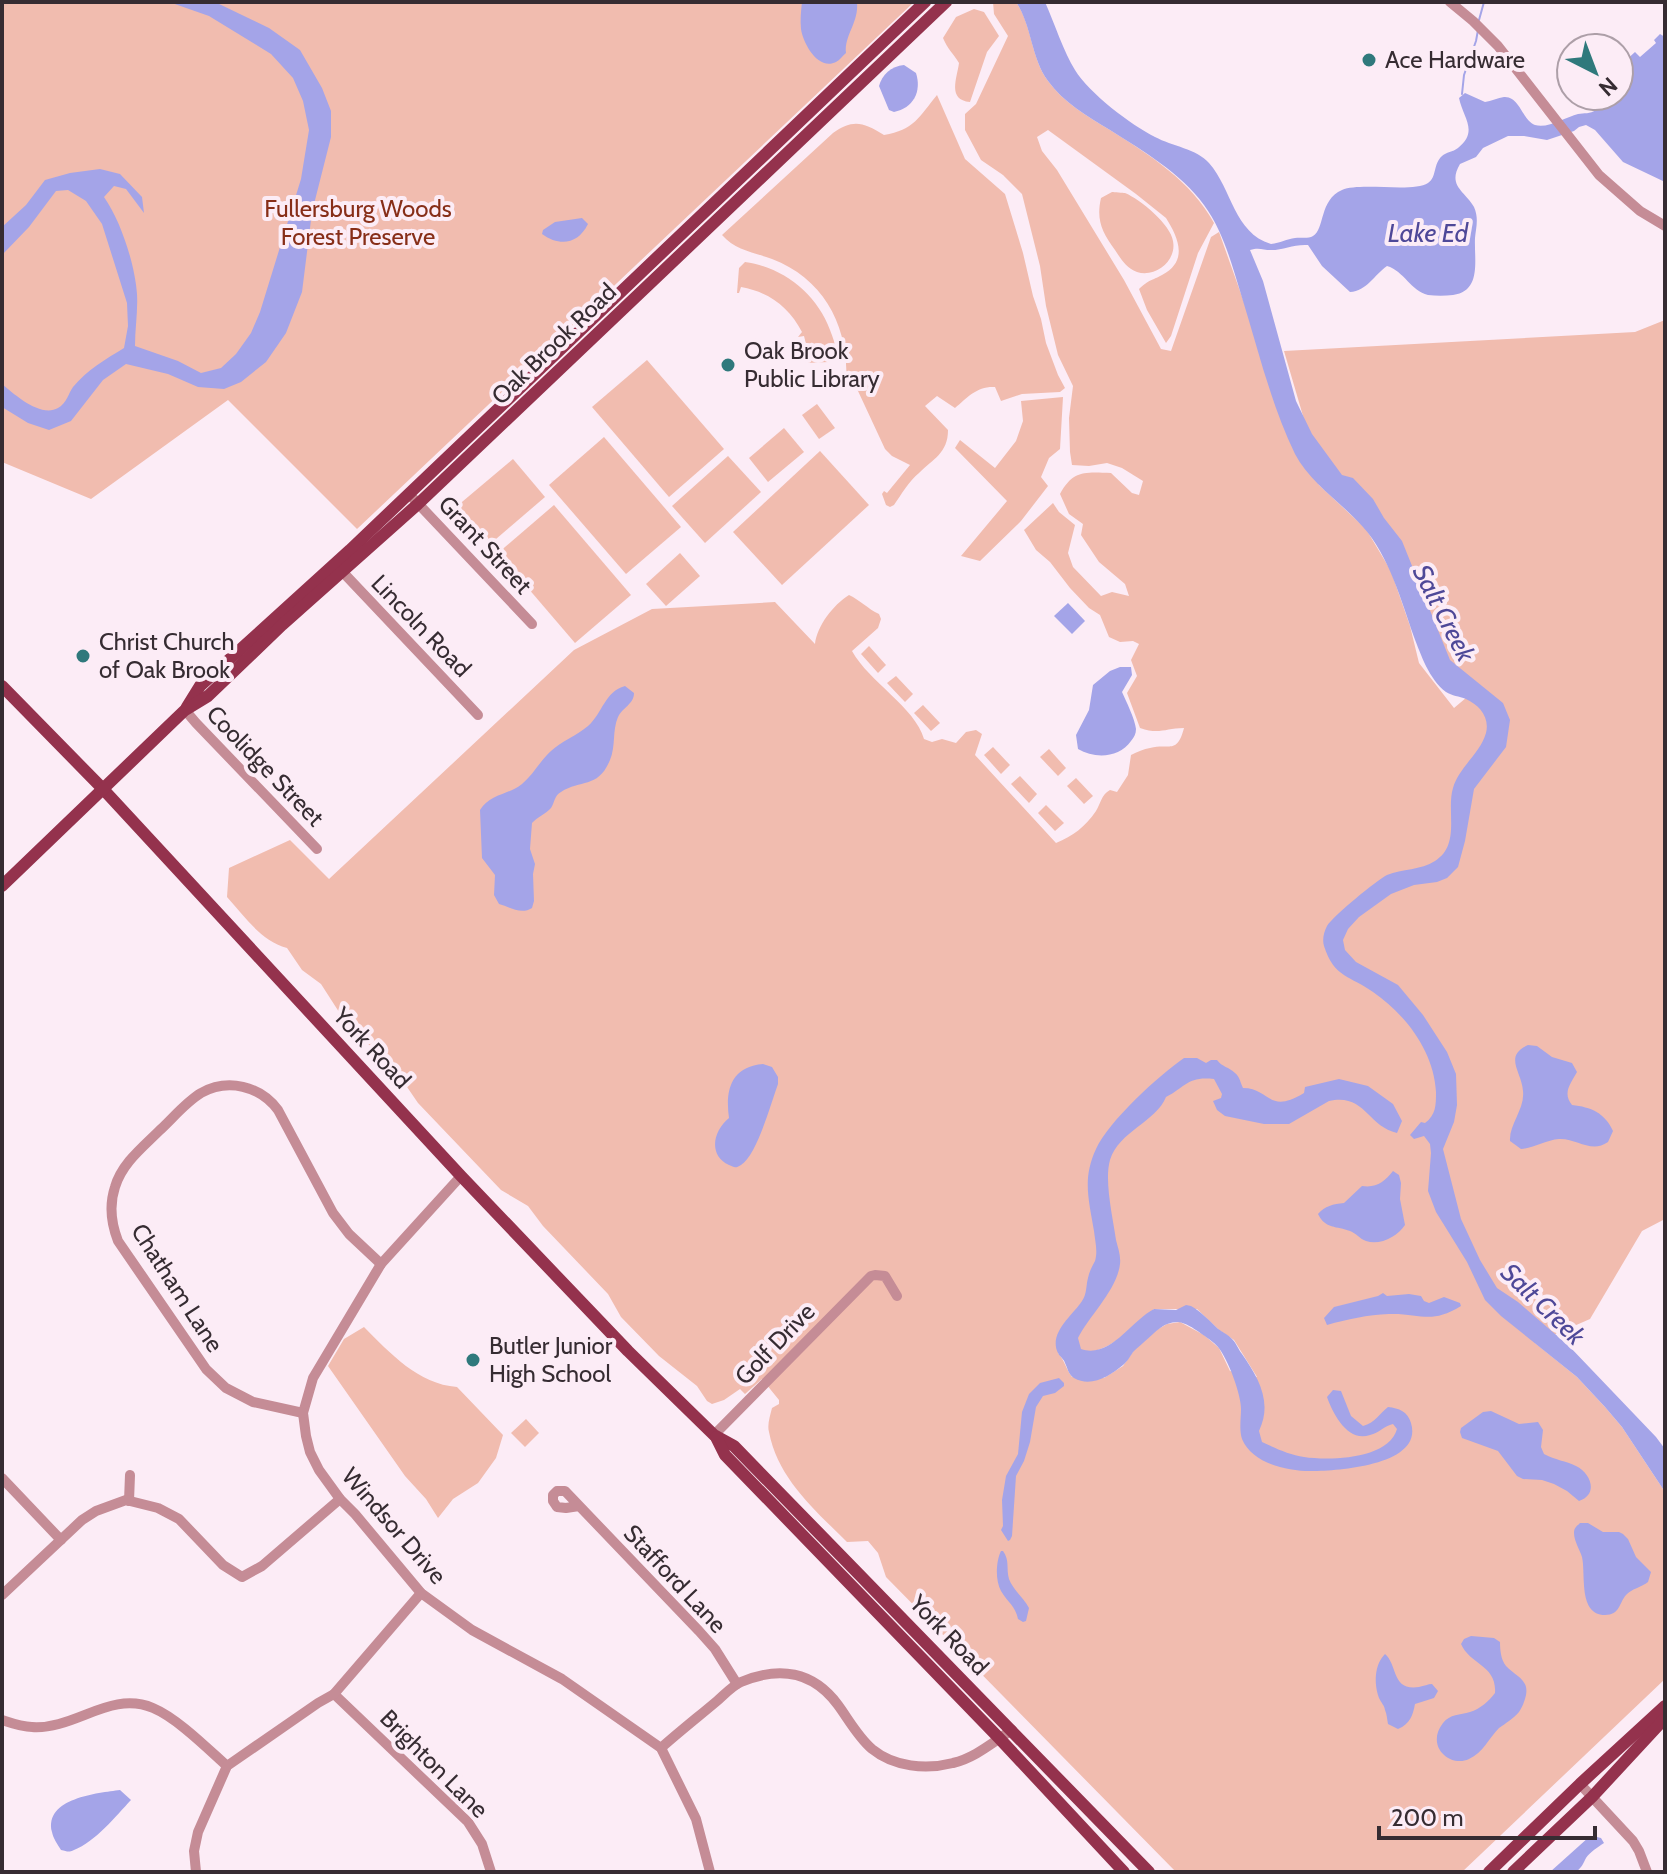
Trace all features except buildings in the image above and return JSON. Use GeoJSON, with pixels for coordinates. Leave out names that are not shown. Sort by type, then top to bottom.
{"type":"FeatureCollection","features":[{"type":"Feature","properties":{"kind":"main road","name":"Oak Brook Road"},"geometry":{"type":"LineString","coordinates":[[414,499],[925,2]]}},
{"type":"Feature","properties":{"kind":"main road","name":"Oak Brook Road"},"geometry":{"type":"LineString","coordinates":[[2,886],[185,710],[200,686],[414,499],[946,2]]}},
{"type":"Feature","properties":{"kind":"main road","name":"York Road"},"geometry":{"type":"LineString","coordinates":[[2,686],[103,789],[461,1176],[628,1351],[714,1435],[734,1446],[1149,1872]]}},
{"type":"Feature","properties":{"kind":"main road","name":"York Road"},"geometry":{"type":"LineString","coordinates":[[714,1435],[725,1455],[1124,1872]]}},
{"type":"Feature","properties":{"kind":"main road"},"geometry":{"type":"LineString","coordinates":[[1489,1872],[1665,1706]]}},
{"type":"Feature","properties":{"kind":"main road"},"geometry":{"type":"LineString","coordinates":[[1513,1872],[1592,1797],[1665,1718]]}},
{"type":"Feature","properties":{"kind":"street"},"geometry":{"type":"LineString","coordinates":[[1450,2],[1498,46],[1599,175],[1640,211],[1665,226]]}},
{"type":"Feature","properties":{"kind":"street","name":"Grant Street"},"geometry":{"type":"LineString","coordinates":[[414,499],[532,624]]}},
{"type":"Feature","properties":{"kind":"street","name":"Lincoln Road"},"geometry":{"type":"LineString","coordinates":[[338,568],[478,715]]}},
{"type":"Feature","properties":{"kind":"street","name":"Coolidge Street"},"geometry":{"type":"LineString","coordinates":[[185,710],[317,849]]}},
{"type":"Feature","properties":{"kind":"street","name":"Chatham Lane"},"geometry":{"type":"LineString","coordinates":[[303,1413],[261,1405],[240,1397],[206,1369],[118,1241],[112,1224],[111,1203],[119,1177],[147,1143],[201,1094],[222,1086],[239,1085],[266,1097],[274,1105],[333,1213],[349,1234],[381,1264]]}},
{"type":"Feature","properties":{"kind":"street","name":"Windsor Drive"},"geometry":{"type":"LineString","coordinates":[[461,1176],[381,1264],[313,1378],[303,1413],[314,1461],[340,1499],[421,1593],[472,1630],[562,1679],[661,1748],[696,1819],[710,1872]]}},
{"type":"Feature","properties":{"kind":"street","name":"Golf Drive"},"geometry":{"type":"LineString","coordinates":[[714,1435],[865,1281],[875,1275],[885,1276],[897,1296]]}},
{"type":"Feature","properties":{"kind":"street"},"geometry":{"type":"LineString","coordinates":[[129,1501],[130,1475]]}},
{"type":"Feature","properties":{"kind":"street"},"geometry":{"type":"LineString","coordinates":[[2,1478],[61,1540]]}},
{"type":"Feature","properties":{"kind":"street"},"geometry":{"type":"LineString","coordinates":[[2,1595],[89,1515],[126,1500],[158,1508],[179,1519],[223,1565],[242,1577],[262,1566],[340,1499]]}},
{"type":"Feature","properties":{"kind":"street","name":"Stafford Lane"},"geometry":{"type":"LineString","coordinates":[[579,1506],[715,1649],[737,1684]]}},
{"type":"Feature","properties":{"kind":"street"},"geometry":{"type":"LineString","coordinates":[[196,1872],[194,1851],[198,1832],[227,1766],[334,1694],[421,1593]]}},
{"type":"Feature","properties":{"kind":"street"},"geometry":{"type":"LineString","coordinates":[[661,1748],[737,1684],[766,1674],[781,1673],[810,1680],[832,1697],[873,1750],[901,1764],[951,1764],[975,1754],[1012,1730]]}},
{"type":"Feature","properties":{"kind":"street","name":"Brighton Lane"},"geometry":{"type":"LineString","coordinates":[[334,1694],[468,1822],[482,1844],[491,1872]]}},
{"type":"Feature","properties":{"kind":"street"},"geometry":{"type":"LineString","coordinates":[[2,1720],[32,1727],[49,1726],[108,1706],[130,1702],[146,1705],[163,1712],[227,1766]]}},
{"type":"Feature","properties":{"kind":"street"},"geometry":{"type":"LineString","coordinates":[[1580,1784],[1633,1841],[1647,1872]]}},
{"type":"Feature","properties":{"kind":"green space","name":"Fullersburg Woods Forest Preserve"},"geometry":{"type":"Polygon","coordinates":[[[2,2],[914,2],[357,529],[228,400],[91,499],[2,462],[2,2]]]}},
{"type":"Feature","properties":{"kind":"green space"},"geometry":{"type":"Polygon","coordinates":[[[993,2],[1016,2],[1042,72],[1054,89],[1076,108],[1168,170],[1205,208],[1214,223],[1198,253],[1166,343],[1139,289],[1176,263],[1179,248],[1166,218],[1048,130],[1037,137],[1042,151],[1057,170],[1124,280],[1161,349],[1171,351],[1211,237],[1219,232],[1245,305],[1319,485],[1366,529],[1391,571],[1419,663],[1454,708],[1479,687],[1445,662],[1337,474],[1308,433],[1284,351],[1635,332],[1665,320],[1665,1219],[1642,1231],[1590,1319],[1535,1343],[1577,1377],[1605,1407],[1665,1492],[1665,1679],[1462,1872],[1176,1872],[886,1577],[878,1553],[868,1541],[847,1542],[799,1493],[780,1465],[774,1449],[769,1423],[772,1408],[779,1404],[779,1400],[762,1379],[745,1394],[740,1389],[724,1400],[712,1404],[707,1401],[697,1386],[659,1356],[621,1317],[608,1294],[528,1206],[501,1190],[418,1103],[405,1084],[339,1012],[321,984],[302,970],[287,948],[261,934],[227,897],[229,868],[290,840],[329,879],[574,650],[652,609],[775,602],[815,644],[822,623],[832,610],[849,595],[853,597],[879,614],[881,619],[878,628],[852,651],[869,673],[902,705],[924,739],[956,743],[966,732],[976,730],[982,734],[975,755],[1056,843],[1083,826],[1107,792],[1117,792],[1128,775],[1131,755],[1178,742],[1184,728],[1158,731],[1140,728],[1127,693],[1137,676],[1131,660],[1139,644],[1109,637],[1100,615],[1089,608],[1036,550],[1024,530],[1053,503],[1075,525],[1068,553],[1073,567],[1101,596],[1112,592],[1129,596],[1125,584],[1099,562],[1081,535],[1083,524],[1069,514],[1060,494],[1070,480],[1087,473],[1111,473],[1132,493],[1139,495],[1143,481],[1107,463],[1072,465],[1069,418],[1073,386],[1058,355],[1022,194],[1003,175],[981,160],[965,130],[965,114],[976,104],[1008,36],[994,14],[993,2]],[[1154,1309],[1108,1346],[1090,1352],[1058,1353],[1072,1377],[1104,1378],[1123,1366],[1153,1332],[1167,1324],[1180,1322],[1204,1335],[1219,1348],[1230,1371],[1257,1377],[1234,1340],[1197,1309],[1154,1309]]]}},
{"type":"Feature","properties":{"kind":"green space"},"geometry":{"type":"Polygon","coordinates":[[[974,9],[984,12],[999,36],[987,52],[970,102],[956,93],[959,63],[943,38],[956,17],[974,9]]]}},
{"type":"Feature","properties":{"kind":"green space"},"geometry":{"type":"Polygon","coordinates":[[[937,95],[965,159],[1005,194],[1046,343],[1065,388],[1060,392],[1022,394],[1001,401],[995,387],[983,388],[955,408],[937,396],[925,406],[948,430],[945,444],[939,455],[912,480],[890,507],[882,494],[884,491],[887,493],[910,465],[885,449],[858,391],[853,384],[846,383],[844,344],[830,308],[820,293],[791,268],[739,247],[722,235],[833,133],[858,124],[884,135],[894,133],[915,121],[937,95]]]}},
{"type":"Feature","properties":{"kind":"green space"},"geometry":{"type":"Polygon","coordinates":[[[1112,192],[1125,193],[1139,201],[1167,228],[1173,241],[1172,255],[1157,270],[1144,273],[1130,268],[1107,237],[1101,226],[1100,206],[1101,198],[1112,192]]]}},
{"type":"Feature","properties":{"kind":"green space"},"geometry":{"type":"Polygon","coordinates":[[[745,262],[785,276],[817,305],[834,342],[834,360],[805,363],[810,360],[804,336],[798,337],[802,332],[791,315],[769,297],[751,289],[741,287],[737,293],[739,268],[745,262]]]}},
{"type":"Feature","properties":{"kind":"green space"},"geometry":{"type":"Polygon","coordinates":[[[647,360],[724,449],[669,497],[592,407],[647,360]]]}},
{"type":"Feature","properties":{"kind":"green space"},"geometry":{"type":"Polygon","coordinates":[[[1063,397],[1060,449],[1049,458],[1041,477],[1048,486],[1021,521],[980,561],[961,556],[1007,501],[955,448],[960,440],[995,468],[1016,441],[1023,421],[1021,401],[1063,397]]]}},
{"type":"Feature","properties":{"kind":"green space"},"geometry":{"type":"Polygon","coordinates":[[[817,404],[835,428],[819,439],[802,415],[817,404]]]}},
{"type":"Feature","properties":{"kind":"green space"},"geometry":{"type":"Polygon","coordinates":[[[784,428],[804,452],[768,482],[749,458],[784,428]]]}},
{"type":"Feature","properties":{"kind":"green space"},"geometry":{"type":"Polygon","coordinates":[[[604,437],[681,527],[626,574],[549,485],[604,437]]]}},
{"type":"Feature","properties":{"kind":"green space"},"geometry":{"type":"Polygon","coordinates":[[[820,451],[869,505],[782,585],[733,532],[820,451]]]}},
{"type":"Feature","properties":{"kind":"green space"},"geometry":{"type":"Polygon","coordinates":[[[728,456],[761,492],[705,543],[672,506],[728,456]]]}},
{"type":"Feature","properties":{"kind":"green space"},"geometry":{"type":"Polygon","coordinates":[[[513,459],[545,497],[489,545],[456,507],[513,459]]]}},
{"type":"Feature","properties":{"kind":"green space"},"geometry":{"type":"Polygon","coordinates":[[[554,505],[631,595],[575,643],[498,553],[554,505]]]}},
{"type":"Feature","properties":{"kind":"green space"},"geometry":{"type":"Polygon","coordinates":[[[680,553],[700,576],[666,606],[646,584],[680,553]]]}},
{"type":"Feature","properties":{"kind":"green space"},"geometry":{"type":"Polygon","coordinates":[[[869,646],[886,665],[878,673],[861,654],[869,646]]]}},
{"type":"Feature","properties":{"kind":"green space"},"geometry":{"type":"Polygon","coordinates":[[[896,676],[913,694],[905,702],[887,683],[896,676]]]}},
{"type":"Feature","properties":{"kind":"green space"},"geometry":{"type":"Polygon","coordinates":[[[923,705],[940,723],[931,731],[914,713],[923,705]]]}},
{"type":"Feature","properties":{"kind":"green space"},"geometry":{"type":"Polygon","coordinates":[[[993,747],[1010,765],[1001,774],[984,755],[993,747]]]}},
{"type":"Feature","properties":{"kind":"green space"},"geometry":{"type":"Polygon","coordinates":[[[1049,749],[1066,768],[1058,776],[1040,757],[1049,749]]]}},
{"type":"Feature","properties":{"kind":"green space"},"geometry":{"type":"Polygon","coordinates":[[[1020,776],[1037,794],[1029,803],[1011,784],[1020,776]]]}},
{"type":"Feature","properties":{"kind":"green space"},"geometry":{"type":"Polygon","coordinates":[[[1076,778],[1093,796],[1084,804],[1067,786],[1076,778]]]}},
{"type":"Feature","properties":{"kind":"green space"},"geometry":{"type":"Polygon","coordinates":[[[1046,805],[1064,823],[1055,831],[1038,813],[1046,805]]]}},
{"type":"Feature","properties":{"kind":"green space"},"geometry":{"type":"Polygon","coordinates":[[[364,1327],[417,1374],[443,1385],[457,1387],[503,1435],[496,1458],[478,1483],[453,1499],[438,1518],[328,1366],[344,1339],[364,1327]]]}},
{"type":"Feature","properties":{"kind":"green space"},"geometry":{"type":"Polygon","coordinates":[[[526,1419],[539,1433],[525,1447],[511,1433],[526,1419]]]}},
{"type":"Feature","properties":{"kind":"water"},"geometry":{"type":"Polygon","coordinates":[[[169,2],[215,2],[269,28],[300,50],[322,88],[331,111],[331,137],[312,212],[302,292],[286,333],[266,362],[241,382],[224,389],[198,387],[168,374],[126,364],[103,380],[71,421],[49,430],[28,423],[2,407],[2,384],[36,408],[58,408],[84,375],[124,348],[128,326],[127,303],[102,224],[86,201],[68,190],[56,191],[29,227],[2,255],[2,227],[26,205],[45,180],[100,169],[120,174],[142,197],[144,213],[126,189],[114,186],[104,197],[126,244],[136,282],[135,346],[201,373],[221,368],[251,333],[301,179],[309,130],[303,101],[293,78],[271,54],[209,16],[169,2]]]}},
{"type":"Feature","properties":{"kind":"water"},"geometry":{"type":"Polygon","coordinates":[[[802,2],[857,2],[846,53],[836,62],[823,63],[808,48],[801,29],[802,2]]]}},
{"type":"Feature","properties":{"kind":"water","name":"Lake Ed"},"geometry":{"type":"Polygon","coordinates":[[[1016,2],[1045,2],[1081,79],[1111,108],[1145,132],[1204,158],[1217,173],[1241,220],[1259,238],[1271,244],[1313,236],[1329,200],[1342,190],[1411,187],[1428,183],[1439,159],[1458,148],[1468,136],[1468,124],[1459,98],[1465,93],[1485,102],[1504,97],[1514,100],[1531,122],[1540,126],[1592,112],[1635,112],[1635,52],[1640,57],[1656,43],[1654,40],[1660,34],[1665,37],[1665,182],[1623,162],[1595,130],[1586,125],[1547,140],[1508,136],[1483,148],[1476,157],[1460,164],[1455,178],[1474,207],[1477,219],[1474,273],[1469,288],[1462,292],[1450,295],[1422,293],[1387,266],[1366,286],[1350,292],[1322,266],[1308,245],[1250,250],[1263,281],[1296,401],[1312,434],[1342,475],[1353,478],[1373,499],[1402,541],[1450,660],[1503,703],[1510,720],[1506,747],[1474,789],[1458,867],[1447,878],[1391,894],[1359,917],[1343,940],[1345,950],[1356,962],[1398,985],[1423,1015],[1447,1052],[1456,1074],[1457,1105],[1443,1149],[1461,1219],[1480,1260],[1497,1288],[1569,1346],[1656,1437],[1665,1449],[1665,1492],[1622,1427],[1577,1377],[1485,1300],[1467,1262],[1436,1212],[1428,1191],[1430,1144],[1424,1136],[1414,1139],[1410,1135],[1421,1122],[1429,1120],[1435,1105],[1434,1077],[1424,1048],[1406,1022],[1385,1001],[1338,970],[1324,946],[1324,933],[1331,921],[1374,884],[1387,875],[1430,864],[1443,854],[1450,837],[1453,788],[1483,741],[1487,727],[1485,717],[1466,699],[1446,692],[1430,674],[1380,551],[1363,527],[1318,484],[1295,454],[1271,394],[1230,258],[1211,215],[1195,193],[1173,173],[1076,108],[1054,89],[1042,72],[1016,2]]]}},
{"type":"Feature","properties":{"kind":"water"},"geometry":{"type":"Polygon","coordinates":[[[904,65],[916,73],[917,93],[911,103],[894,112],[889,110],[879,86],[888,72],[904,65]]]}},
{"type":"Feature","properties":{"kind":"water"},"geometry":{"type":"Polygon","coordinates":[[[582,218],[588,224],[574,239],[555,241],[542,234],[555,222],[582,218]]]}},
{"type":"Feature","properties":{"kind":"water"},"geometry":{"type":"Polygon","coordinates":[[[1068,603],[1085,621],[1072,634],[1054,616],[1068,603]]]}},
{"type":"Feature","properties":{"kind":"water"},"geometry":{"type":"Polygon","coordinates":[[[1120,667],[1131,667],[1132,675],[1122,692],[1134,720],[1135,735],[1126,747],[1113,754],[1099,755],[1078,749],[1076,735],[1089,710],[1093,685],[1120,667]]]}},
{"type":"Feature","properties":{"kind":"water"},"geometry":{"type":"Polygon","coordinates":[[[625,686],[634,693],[634,697],[618,717],[612,755],[605,769],[594,779],[559,794],[551,808],[532,823],[530,849],[535,864],[532,908],[520,911],[499,904],[494,895],[495,875],[482,858],[480,810],[489,801],[522,784],[551,751],[588,726],[608,698],[625,686]]]}},
{"type":"Feature","properties":{"kind":"water"},"geometry":{"type":"Polygon","coordinates":[[[1528,1045],[1537,1046],[1552,1057],[1572,1063],[1577,1072],[1568,1088],[1569,1101],[1572,1105],[1602,1115],[1613,1131],[1608,1142],[1590,1146],[1559,1139],[1521,1149],[1510,1141],[1523,1098],[1515,1059],[1521,1049],[1528,1045]]]}},
{"type":"Feature","properties":{"kind":"water"},"geometry":{"type":"Polygon","coordinates":[[[1184,1058],[1197,1058],[1206,1063],[1217,1060],[1237,1075],[1243,1088],[1276,1101],[1292,1099],[1304,1093],[1305,1087],[1339,1079],[1368,1086],[1393,1104],[1402,1121],[1397,1133],[1379,1124],[1358,1106],[1341,1100],[1329,1101],[1289,1124],[1264,1124],[1225,1116],[1217,1110],[1213,1101],[1221,1098],[1222,1094],[1214,1079],[1192,1081],[1166,1097],[1154,1113],[1121,1141],[1110,1160],[1108,1189],[1120,1264],[1114,1283],[1078,1338],[1081,1349],[1092,1351],[1111,1344],[1154,1309],[1176,1310],[1191,1306],[1233,1340],[1253,1372],[1264,1400],[1259,1431],[1262,1442],[1299,1456],[1328,1459],[1371,1452],[1392,1439],[1397,1429],[1393,1424],[1362,1436],[1348,1431],[1337,1419],[1327,1397],[1333,1390],[1341,1391],[1351,1416],[1363,1426],[1374,1421],[1388,1407],[1408,1416],[1411,1437],[1404,1449],[1391,1457],[1356,1467],[1310,1471],[1281,1467],[1262,1460],[1242,1439],[1239,1395],[1222,1352],[1184,1323],[1163,1326],[1118,1369],[1094,1381],[1080,1381],[1072,1376],[1058,1353],[1056,1338],[1084,1298],[1096,1257],[1088,1190],[1089,1170],[1096,1149],[1135,1100],[1184,1058]]]}},
{"type":"Feature","properties":{"kind":"water"},"geometry":{"type":"Polygon","coordinates":[[[763,1064],[772,1067],[778,1084],[753,1151],[741,1165],[733,1167],[718,1155],[716,1136],[729,1118],[728,1098],[732,1082],[744,1070],[763,1064]]]}},
{"type":"Feature","properties":{"kind":"water"},"geometry":{"type":"Polygon","coordinates":[[[1393,1171],[1399,1175],[1401,1183],[1400,1199],[1405,1225],[1393,1236],[1383,1241],[1366,1241],[1321,1219],[1318,1214],[1323,1209],[1344,1203],[1362,1186],[1380,1183],[1393,1171]]]}},
{"type":"Feature","properties":{"kind":"water"},"geometry":{"type":"Polygon","coordinates":[[[1383,1293],[1387,1296],[1421,1296],[1429,1303],[1444,1297],[1461,1306],[1433,1317],[1381,1315],[1327,1325],[1324,1318],[1334,1307],[1383,1293]]]}},
{"type":"Feature","properties":{"kind":"water"},"geometry":{"type":"Polygon","coordinates":[[[1059,1378],[1064,1386],[1055,1393],[1043,1396],[1036,1407],[1030,1442],[1016,1476],[1012,1536],[1008,1541],[1001,1530],[1002,1500],[1006,1476],[1018,1454],[1022,1412],[1029,1394],[1040,1383],[1059,1378]]]}},
{"type":"Feature","properties":{"kind":"water"},"geometry":{"type":"Polygon","coordinates":[[[1491,1411],[1519,1424],[1538,1422],[1543,1430],[1541,1447],[1544,1454],[1582,1470],[1591,1484],[1589,1494],[1579,1501],[1554,1484],[1523,1479],[1517,1476],[1498,1451],[1462,1438],[1461,1428],[1483,1412],[1491,1411]]]}},
{"type":"Feature","properties":{"kind":"water"},"geometry":{"type":"Polygon","coordinates":[[[1580,1523],[1588,1523],[1603,1532],[1623,1534],[1636,1557],[1651,1572],[1648,1582],[1628,1593],[1616,1611],[1610,1614],[1596,1613],[1587,1601],[1582,1557],[1574,1536],[1580,1523]]]}},
{"type":"Feature","properties":{"kind":"water"},"geometry":{"type":"Polygon","coordinates":[[[1001,1551],[1006,1558],[1011,1583],[1029,1608],[1023,1622],[1018,1619],[999,1587],[997,1571],[1001,1551]]]}},
{"type":"Feature","properties":{"kind":"water"},"geometry":{"type":"Polygon","coordinates":[[[1471,1636],[1494,1638],[1500,1642],[1503,1661],[1523,1681],[1526,1695],[1519,1712],[1499,1728],[1478,1753],[1462,1761],[1448,1758],[1442,1753],[1438,1747],[1438,1732],[1446,1720],[1477,1709],[1495,1693],[1492,1676],[1470,1657],[1461,1644],[1471,1636]]]}},
{"type":"Feature","properties":{"kind":"water"},"geometry":{"type":"Polygon","coordinates":[[[1385,1654],[1404,1685],[1419,1687],[1432,1684],[1438,1691],[1434,1698],[1415,1704],[1410,1719],[1398,1729],[1388,1724],[1376,1687],[1377,1669],[1385,1654]]]}},
{"type":"Feature","properties":{"kind":"water"},"geometry":{"type":"Polygon","coordinates":[[[120,1790],[131,1800],[112,1821],[82,1846],[70,1851],[61,1850],[52,1832],[56,1812],[75,1799],[120,1790]]]}},
{"type":"Feature","properties":{"kind":"water"},"geometry":{"type":"Polygon","coordinates":[[[1589,1837],[1601,1838],[1604,1843],[1586,1858],[1576,1872],[1550,1872],[1589,1837]]]}},
{"type":"Feature","properties":{"kind":"waterway"},"geometry":{"type":"LineString","coordinates":[[1479,20],[1484,2]]}},
{"type":"Feature","properties":{"kind":"waterway"},"geometry":{"type":"LineString","coordinates":[[1462,94],[1464,75],[1478,30]]}},
{"type":"Feature","properties":{"kind":"place","name":"Ace Hardware"},"geometry":{"type":"Point","coordinates":[1369,60]}},
{"type":"Feature","properties":{"kind":"place","name":"Oak Brook Public Library"},"geometry":{"type":"Point","coordinates":[728,365]}},
{"type":"Feature","properties":{"kind":"place","name":"Christ Church of Oak Brook"},"geometry":{"type":"Point","coordinates":[83,656]}},
{"type":"Feature","properties":{"kind":"place","name":"Butler Junior High School"},"geometry":{"type":"Point","coordinates":[473,1360]}},
{"type":"Feature","properties":{"kind":"water label","name":"Salt Creek"},"geometry":{"type":"Point","coordinates":[1444,613]}},
{"type":"Feature","properties":{"kind":"water label","name":"Salt Creek"},"geometry":{"type":"Point","coordinates":[1543,1304]}}]}
